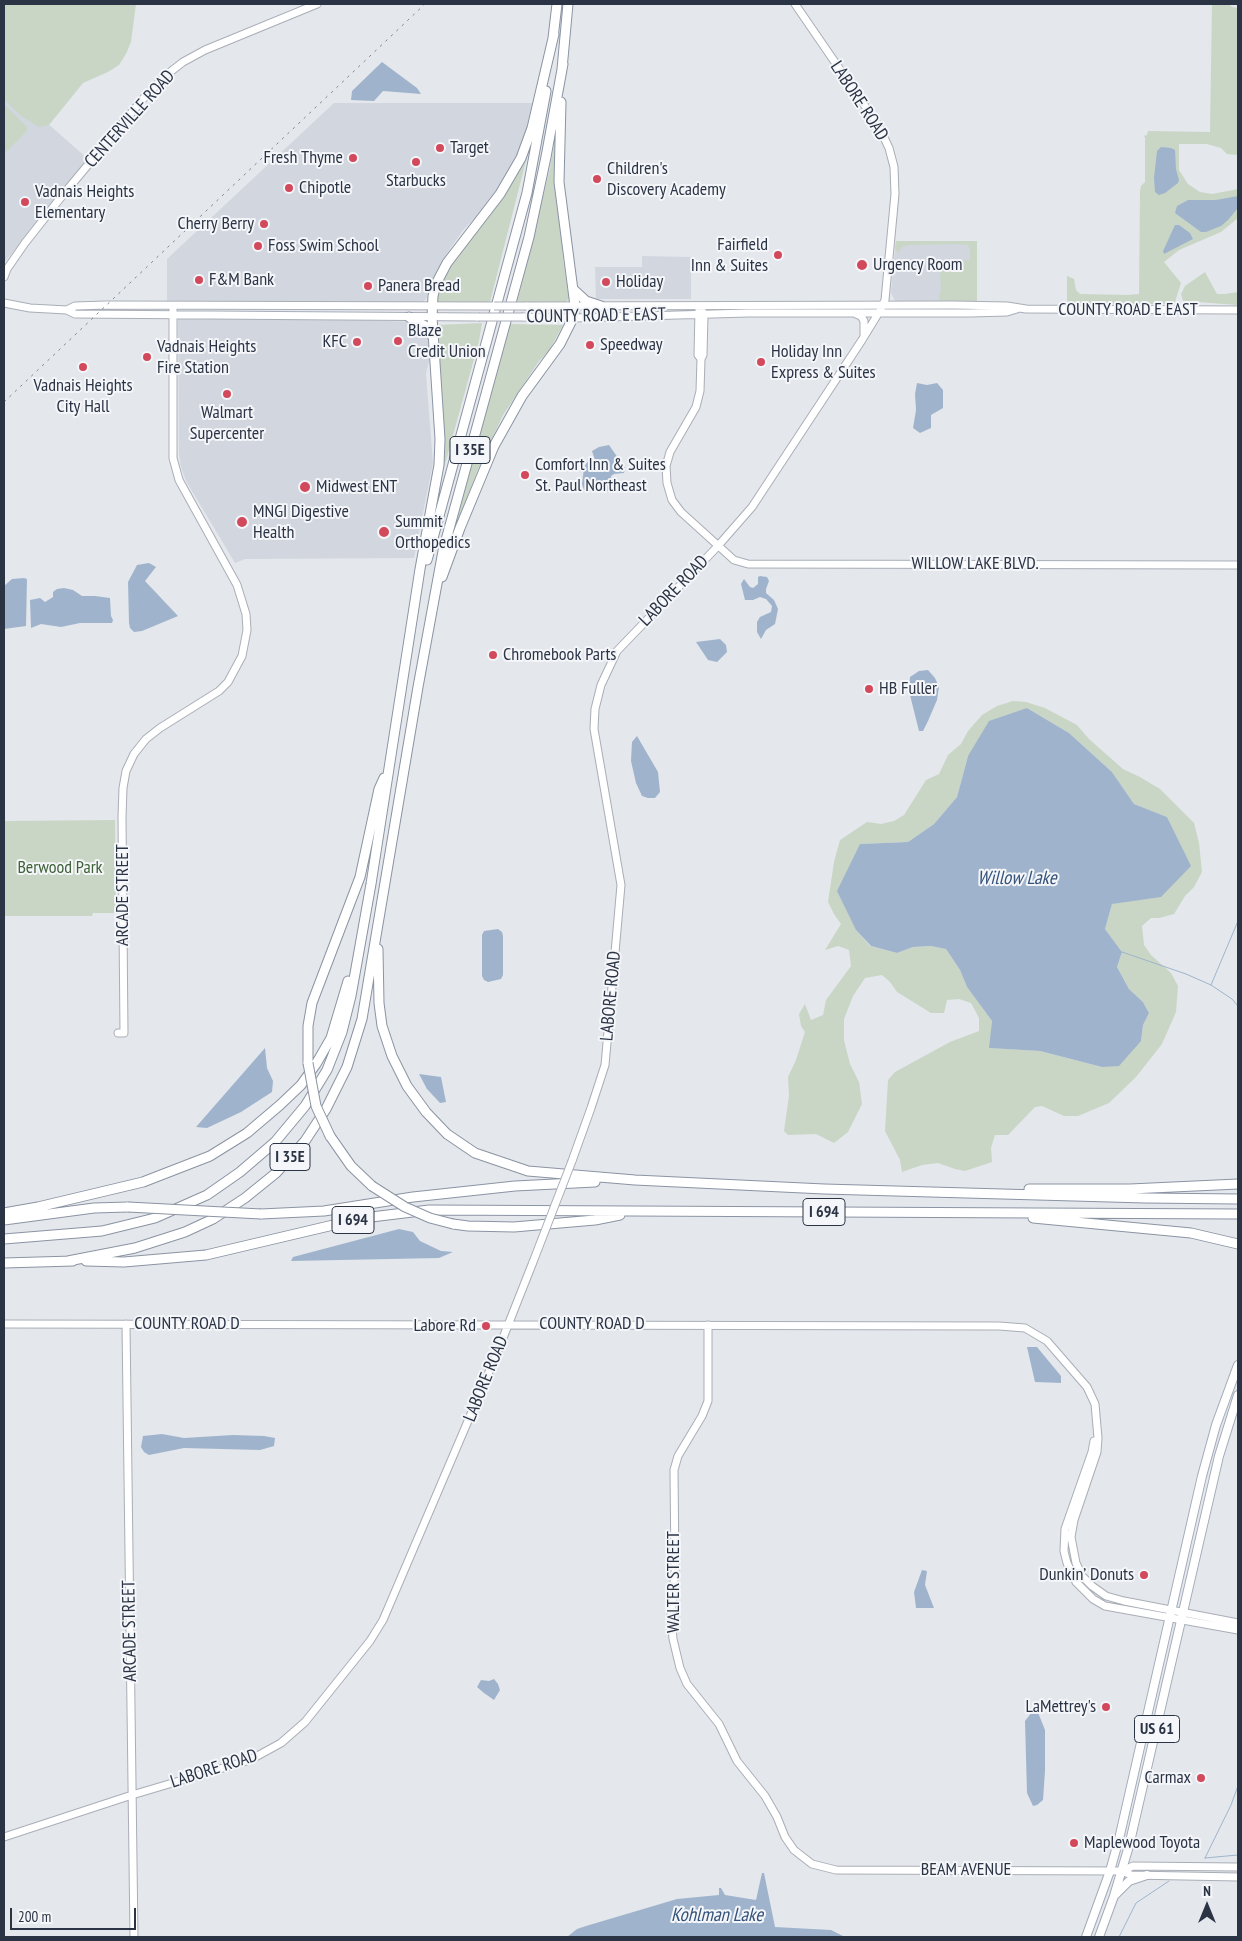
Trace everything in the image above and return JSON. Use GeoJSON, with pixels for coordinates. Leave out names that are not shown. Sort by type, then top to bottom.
{"type":"FeatureCollection","features":[{"type":"Feature","properties":{"kind":"highway","name":"I 35E"},"geometry":{"type":"LineString","coordinates":[[4,1239],[102,1231],[155,1218],[207,1195],[240,1172],[275,1142],[305,1106],[327,1070],[342,1032],[357,960],[411,626],[527,193],[541,119],[557,4]]}},
{"type":"Feature","properties":{"kind":"highway","name":"I 35E"},"geometry":{"type":"LineString","coordinates":[[4,1263],[68,1261],[135,1248],[184,1232],[213,1219],[246,1198],[276,1173],[305,1141],[326,1108],[347,1067],[362,1019],[431,611],[443,551],[529,237],[545,164],[563,64],[568,4]]}},
{"type":"Feature","properties":{"kind":"highway"},"geometry":{"type":"LineString","coordinates":[[411,626],[439,464],[440,439],[432,317],[436,284],[446,263],[500,194],[521,158],[532,128],[554,34]]}},
{"type":"Feature","properties":{"kind":"highway"},"geometry":{"type":"LineString","coordinates":[[431,611],[460,528],[494,446],[522,396],[560,344],[573,318],[575,306],[559,182],[563,64]]}},
{"type":"Feature","properties":{"kind":"highway"},"geometry":{"type":"LineString","coordinates":[[573,289],[586,301],[601,306]]}},
{"type":"Feature","properties":{"kind":"highway"},"geometry":{"type":"LineString","coordinates":[[409,317],[425,326],[433,338]]}},
{"type":"Feature","properties":{"kind":"highway"},"geometry":{"type":"LineString","coordinates":[[389,766],[379,789],[360,877],[312,1003],[308,1026],[308,1063],[316,1106],[330,1136],[351,1166],[372,1186],[405,1207],[430,1218],[453,1224],[486,1227],[538,1226],[595,1220],[642,1212]]}},
{"type":"Feature","properties":{"kind":"highway"},"geometry":{"type":"LineString","coordinates":[[378,926],[379,1003],[382,1026],[392,1056],[406,1086],[426,1112],[447,1134],[476,1153],[528,1171],[635,1180]]}},
{"type":"Feature","properties":{"kind":"highway"},"geometry":{"type":"LineString","coordinates":[[4,1213],[38,1207],[143,1182],[210,1156],[247,1133],[280,1106],[301,1085],[316,1064],[330,1038],[350,975],[357,960]]}},
{"type":"Feature","properties":{"kind":"highway","name":"I 694"},"geometry":{"type":"LineString","coordinates":[[4,1220],[94,1208],[261,1214],[324,1211],[430,1195],[515,1186],[635,1180],[894,1191],[1145,1198],[1238,1198]]}},
{"type":"Feature","properties":{"kind":"highway"},"geometry":{"type":"LineString","coordinates":[[894,1191],[1130,1189],[1238,1184]]}},
{"type":"Feature","properties":{"kind":"highway","name":"I 694"},"geometry":{"type":"LineString","coordinates":[[68,1261],[124,1262],[206,1255],[362,1218],[429,1210],[1238,1214]]}},
{"type":"Feature","properties":{"kind":"highway"},"geometry":{"type":"LineString","coordinates":[[1006,1213],[1030,1218],[1191,1233],[1238,1244]]}},
{"type":"Feature","properties":{"kind":"main road","name":"US 61"},"geometry":{"type":"LineString","coordinates":[[1086,1937],[1110,1871],[1209,1449],[1238,1365]]}},
{"type":"Feature","properties":{"kind":"main road","name":"US 61"},"geometry":{"type":"LineString","coordinates":[[1099,1937],[1129,1846],[1219,1456],[1238,1395]]}},
{"type":"Feature","properties":{"kind":"main road"},"geometry":{"type":"LineString","coordinates":[[1114,1896],[1129,1881],[1147,1875]]}},
{"type":"Feature","properties":{"kind":"street","name":"CENTERVILLE ROAD"},"geometry":{"type":"LineString","coordinates":[[4,277],[5,270],[66,191],[143,99],[165,76],[183,62],[206,50],[316,4]]}},
{"type":"Feature","properties":{"kind":"street","name":"LABORE ROAD"},"geometry":{"type":"LineString","coordinates":[[4,1837],[245,1762],[272,1749],[290,1737],[305,1722],[370,1641],[391,1604],[533,1262],[572,1160],[605,1065],[621,885],[594,729],[595,709],[602,685],[617,651],[717,547],[752,507],[883,305],[895,176],[889,148],[880,128],[795,4]]}},
{"type":"Feature","properties":{"kind":"street"},"geometry":{"type":"LineString","coordinates":[[4,298],[6,304],[36,309],[67,310]]}},
{"type":"Feature","properties":{"kind":"street","name":"COUNTY ROAD E EAST"},"geometry":{"type":"LineString","coordinates":[[67,310],[74,306],[883,305],[1007,306],[1018,309],[1238,310]]}},
{"type":"Feature","properties":{"kind":"street"},"geometry":{"type":"LineString","coordinates":[[173,306],[173,315]]}},
{"type":"Feature","properties":{"kind":"street"},"geometry":{"type":"LineString","coordinates":[[700,306],[701,315]]}},
{"type":"Feature","properties":{"kind":"street","name":"COUNTY ROAD E EAST"},"geometry":{"type":"LineString","coordinates":[[67,310],[75,314],[573,318],[1008,312],[1018,309]]}},
{"type":"Feature","properties":{"kind":"street"},"geometry":{"type":"LineString","coordinates":[[853,314],[860,315],[864,321],[862,340]]}},
{"type":"Feature","properties":{"kind":"street","name":"ARCADE STREET"},"geometry":{"type":"LineString","coordinates":[[118,1033],[124,1033],[123,788],[126,771],[134,754],[146,739],[218,691],[228,682],[242,656],[247,630],[246,614],[237,586],[179,480],[173,458],[173,315]]}},
{"type":"Feature","properties":{"kind":"street","name":"WILLOW LAKE BLVD."},"geometry":{"type":"LineString","coordinates":[[701,315],[698,354],[701,359],[701,383],[698,399],[670,452],[666,475],[669,492],[676,506],[717,547],[734,560],[748,564],[1238,565]]}},
{"type":"Feature","properties":{"kind":"street","name":"COUNTY ROAD D"},"geometry":{"type":"LineString","coordinates":[[4,1324],[1005,1326],[1025,1328],[1047,1341],[1087,1387],[1095,1404],[1096,1424]]}},
{"type":"Feature","properties":{"kind":"street","name":"ARCADE STREET"},"geometry":{"type":"LineString","coordinates":[[126,1324],[134,1937]]}},
{"type":"Feature","properties":{"kind":"street","name":"WALTER STREET"},"geometry":{"type":"LineString","coordinates":[[708,1325],[708,1401],[702,1416],[682,1448],[674,1470],[675,1571],[671,1616],[673,1639],[680,1668],[687,1684],[714,1716],[737,1761],[765,1796],[789,1844],[799,1856],[812,1864]]}},
{"type":"Feature","properties":{"kind":"street"},"geometry":{"type":"LineString","coordinates":[[1096,1424],[1098,1438],[1096,1458],[1074,1520],[1071,1537],[1076,1563],[1088,1582],[1106,1596],[1124,1602],[1238,1623]]}},
{"type":"Feature","properties":{"kind":"street"},"geometry":{"type":"LineString","coordinates":[[1096,1424],[1092,1452],[1065,1529],[1064,1551],[1070,1571],[1076,1582],[1092,1599],[1105,1606],[1238,1630]]}},
{"type":"Feature","properties":{"kind":"street","name":"BEAM AVENUE"},"geometry":{"type":"LineString","coordinates":[[812,1864],[836,1870],[1122,1871],[1131,1875],[1238,1877]]}},
{"type":"Feature","properties":{"kind":"street","name":"BEAM AVENUE"},"geometry":{"type":"LineString","coordinates":[[1122,1871],[1133,1866],[1238,1867]]}},
{"type":"Feature","properties":{"kind":"shaded area"},"geometry":{"type":"Polygon","coordinates":[[[4,85],[88,159],[4,263],[4,85]]]}},
{"type":"Feature","properties":{"kind":"shaded area"},"geometry":{"type":"Polygon","coordinates":[[[334,103],[532,103],[525,136],[510,171],[486,207],[464,229],[451,247],[434,277],[426,299],[421,303],[167,304],[167,259],[334,103]]]}},
{"type":"Feature","properties":{"kind":"shaded area"},"geometry":{"type":"Polygon","coordinates":[[[896,241],[977,241],[977,303],[895,301],[891,293],[896,241]]]}},
{"type":"Feature","properties":{"kind":"shaded area"},"geometry":{"type":"Polygon","coordinates":[[[642,256],[691,257],[691,299],[596,299],[595,267],[642,267],[642,256]]]}},
{"type":"Feature","properties":{"kind":"shaded area"},"geometry":{"type":"Polygon","coordinates":[[[178,312],[412,322],[421,327],[429,337],[430,356],[426,374],[433,463],[414,558],[245,559],[235,563],[186,481],[181,467],[179,453],[178,312]]]}},
{"type":"Feature","properties":{"kind":"green space"},"geometry":{"type":"Polygon","coordinates":[[[4,4],[136,4],[131,42],[119,65],[83,83],[49,125],[39,127],[23,117],[4,100],[4,4]]]}},
{"type":"Feature","properties":{"kind":"green space"},"geometry":{"type":"Polygon","coordinates":[[[1212,4],[1229,4],[1232,7],[1238,8],[1238,155],[1227,154],[1221,148],[1207,144],[1179,144],[1179,170],[1188,184],[1200,192],[1212,194],[1238,189],[1238,218],[1221,232],[1179,250],[1164,262],[1181,283],[1175,302],[1172,304],[1069,304],[1067,300],[1067,276],[1074,279],[1076,290],[1080,294],[1139,294],[1140,191],[1141,186],[1145,182],[1145,137],[1143,136],[1147,135],[1148,131],[1210,132],[1212,4]]]}},
{"type":"Feature","properties":{"kind":"green space"},"geometry":{"type":"Polygon","coordinates":[[[4,104],[27,127],[27,131],[4,154],[4,104]]]}},
{"type":"Feature","properties":{"kind":"green space"},"geometry":{"type":"Polygon","coordinates":[[[556,134],[563,258],[569,299],[564,303],[517,302],[550,168],[556,134]]]}},
{"type":"Feature","properties":{"kind":"green space"},"geometry":{"type":"Polygon","coordinates":[[[530,145],[490,302],[437,302],[438,289],[445,272],[530,145]]]}},
{"type":"Feature","properties":{"kind":"green space"},"geometry":{"type":"Polygon","coordinates":[[[896,241],[977,241],[977,303],[940,302],[939,299],[942,266],[950,261],[970,260],[968,245],[909,245],[902,247],[898,253],[895,249],[896,241]]]}},
{"type":"Feature","properties":{"kind":"green space"},"geometry":{"type":"Polygon","coordinates":[[[1205,272],[1217,294],[1238,292],[1238,305],[1183,301],[1181,294],[1185,286],[1205,272]]]}},
{"type":"Feature","properties":{"kind":"green space"},"geometry":{"type":"Polygon","coordinates":[[[482,323],[479,341],[439,486],[436,325],[482,323]]]}},
{"type":"Feature","properties":{"kind":"green space"},"geometry":{"type":"Polygon","coordinates":[[[510,324],[563,325],[549,351],[539,361],[503,415],[476,474],[454,533],[452,533],[510,324]]]}},
{"type":"Feature","properties":{"kind":"green space"},"geometry":{"type":"Polygon","coordinates":[[[1013,701],[1026,702],[1045,708],[1077,725],[1089,739],[1123,769],[1160,789],[1194,823],[1199,843],[1202,872],[1194,887],[1185,896],[1174,914],[1151,918],[1142,926],[1144,945],[1151,955],[1171,973],[1178,986],[1176,1012],[1162,1044],[1136,1077],[1109,1103],[1078,1116],[1064,1116],[1042,1106],[1035,1107],[1008,1135],[995,1135],[991,1148],[992,1162],[965,1171],[938,1163],[922,1165],[902,1172],[900,1160],[885,1131],[888,1080],[895,1072],[950,1042],[979,1031],[979,1018],[971,1003],[959,999],[947,1000],[944,1013],[931,1013],[897,992],[882,975],[865,978],[853,996],[844,1019],[844,1040],[850,1064],[859,1082],[862,1104],[848,1132],[834,1143],[816,1134],[788,1135],[784,1131],[789,1096],[788,1077],[805,1032],[801,1026],[799,1014],[805,1004],[811,1020],[823,1015],[826,1000],[851,966],[849,950],[838,946],[825,950],[841,924],[828,902],[834,862],[840,840],[867,822],[881,824],[894,821],[904,815],[926,780],[939,774],[948,755],[961,744],[968,731],[982,715],[997,706],[1013,701]],[[1027,708],[968,756],[957,797],[934,824],[908,842],[860,844],[856,930],[870,946],[897,953],[913,947],[932,946],[946,949],[960,970],[967,987],[992,1021],[990,1048],[1040,1051],[1102,1067],[1141,1041],[1143,1025],[1149,1013],[1143,1002],[1129,989],[1117,967],[1122,952],[1105,929],[1112,904],[1122,901],[1190,866],[1167,817],[1134,804],[1112,772],[1069,733],[1027,708]]]}},
{"type":"Feature","properties":{"kind":"green space","name":"Berwood Park"},"geometry":{"type":"Polygon","coordinates":[[[115,820],[116,913],[93,913],[92,916],[4,916],[4,821],[115,820]]]}},
{"type":"Feature","properties":{"kind":"water"},"geometry":{"type":"Polygon","coordinates":[[[382,62],[417,88],[421,94],[383,91],[374,101],[351,100],[352,91],[382,62]]]}},
{"type":"Feature","properties":{"kind":"water"},"geometry":{"type":"Polygon","coordinates":[[[1161,147],[1175,150],[1176,169],[1179,180],[1178,183],[1165,193],[1159,195],[1155,192],[1154,178],[1157,151],[1161,147]]]}},
{"type":"Feature","properties":{"kind":"water"},"geometry":{"type":"Polygon","coordinates":[[[1238,196],[1238,208],[1228,220],[1221,226],[1206,232],[1201,232],[1175,213],[1177,206],[1188,200],[1216,200],[1238,196]]]}},
{"type":"Feature","properties":{"kind":"water"},"geometry":{"type":"Polygon","coordinates":[[[1175,225],[1179,225],[1190,233],[1193,239],[1164,254],[1163,251],[1175,225]]]}},
{"type":"Feature","properties":{"kind":"water"},"geometry":{"type":"Polygon","coordinates":[[[917,383],[927,385],[937,383],[943,390],[943,408],[931,415],[931,428],[920,433],[913,428],[917,383]]]}},
{"type":"Feature","properties":{"kind":"water"},"geometry":{"type":"Polygon","coordinates":[[[609,445],[625,468],[624,473],[611,476],[612,480],[624,486],[623,492],[584,490],[582,484],[584,468],[587,462],[591,464],[591,471],[597,472],[601,468],[595,460],[592,451],[609,445]]]}},
{"type":"Feature","properties":{"kind":"water"},"geometry":{"type":"Polygon","coordinates":[[[149,563],[156,567],[145,581],[178,616],[142,631],[134,632],[130,628],[129,623],[128,582],[137,565],[149,563]]]}},
{"type":"Feature","properties":{"kind":"water"},"geometry":{"type":"Polygon","coordinates":[[[758,577],[767,577],[769,581],[766,593],[774,600],[778,609],[775,624],[766,630],[761,639],[757,632],[757,622],[760,617],[771,612],[772,606],[766,599],[760,597],[753,600],[745,600],[741,584],[744,579],[753,588],[758,584],[758,577]]]}},
{"type":"Feature","properties":{"kind":"water"},"geometry":{"type":"Polygon","coordinates":[[[12,579],[27,579],[26,626],[4,629],[4,586],[12,579]]]}},
{"type":"Feature","properties":{"kind":"water"},"geometry":{"type":"Polygon","coordinates":[[[57,589],[73,590],[82,596],[110,598],[112,623],[80,623],[61,627],[41,624],[31,628],[30,600],[40,598],[45,602],[53,597],[53,592],[57,589]]]}},
{"type":"Feature","properties":{"kind":"water"},"geometry":{"type":"Polygon","coordinates":[[[720,639],[726,645],[727,652],[717,662],[708,660],[696,642],[720,639]]]}},
{"type":"Feature","properties":{"kind":"water"},"geometry":{"type":"Polygon","coordinates":[[[928,670],[935,678],[939,687],[937,700],[928,721],[923,731],[919,731],[909,691],[910,677],[919,671],[928,670]]]}},
{"type":"Feature","properties":{"kind":"water","name":"Willow Lake"},"geometry":{"type":"Polygon","coordinates":[[[1027,708],[1069,733],[1112,772],[1134,804],[1167,817],[1191,866],[1161,897],[1112,904],[1105,929],[1122,952],[1117,967],[1129,989],[1143,1002],[1149,1013],[1143,1025],[1141,1041],[1119,1066],[1102,1067],[1040,1051],[989,1048],[992,1021],[967,987],[960,970],[946,949],[931,946],[913,947],[897,953],[871,946],[856,930],[837,891],[860,844],[908,842],[934,824],[957,797],[968,756],[989,721],[1027,708]]]}},
{"type":"Feature","properties":{"kind":"water"},"geometry":{"type":"Polygon","coordinates":[[[637,736],[658,772],[660,792],[655,798],[642,796],[636,783],[631,761],[632,742],[637,736]]]}},
{"type":"Feature","properties":{"kind":"water"},"geometry":{"type":"Polygon","coordinates":[[[498,929],[502,932],[503,936],[503,975],[501,979],[488,982],[482,976],[482,935],[484,931],[498,929]]]}},
{"type":"Feature","properties":{"kind":"water"},"geometry":{"type":"Polygon","coordinates":[[[265,1048],[267,1068],[273,1081],[272,1092],[241,1112],[207,1128],[196,1127],[265,1048]]]}},
{"type":"Feature","properties":{"kind":"water"},"geometry":{"type":"Polygon","coordinates":[[[419,1074],[441,1077],[446,1102],[440,1103],[427,1089],[419,1074]]]}},
{"type":"Feature","properties":{"kind":"water"},"geometry":{"type":"Polygon","coordinates":[[[399,1229],[413,1232],[420,1241],[441,1251],[453,1252],[439,1258],[291,1261],[293,1257],[399,1229]]]}},
{"type":"Feature","properties":{"kind":"water"},"geometry":{"type":"Polygon","coordinates":[[[1027,1347],[1037,1347],[1061,1376],[1061,1383],[1035,1382],[1027,1347]]]}},
{"type":"Feature","properties":{"kind":"water"},"geometry":{"type":"Polygon","coordinates":[[[162,1434],[184,1438],[233,1435],[275,1438],[274,1446],[260,1450],[184,1448],[149,1455],[144,1452],[141,1447],[143,1436],[162,1434]]]}},
{"type":"Feature","properties":{"kind":"water"},"geometry":{"type":"Polygon","coordinates":[[[922,1570],[927,1571],[925,1585],[934,1608],[916,1608],[914,1592],[922,1570]]]}},
{"type":"Feature","properties":{"kind":"water"},"geometry":{"type":"Polygon","coordinates":[[[494,1679],[500,1690],[494,1700],[477,1687],[481,1680],[489,1681],[494,1679]]]}},
{"type":"Feature","properties":{"kind":"water"},"geometry":{"type":"Polygon","coordinates":[[[1037,1710],[1045,1730],[1045,1771],[1043,1800],[1033,1806],[1027,1793],[1025,1721],[1032,1712],[1037,1710]]]}},
{"type":"Feature","properties":{"kind":"water","name":"Kohlman Lake"},"geometry":{"type":"Polygon","coordinates":[[[762,1873],[764,1873],[775,1927],[831,1930],[845,1937],[567,1937],[577,1929],[677,1899],[719,1895],[719,1888],[721,1888],[725,1895],[756,1900],[762,1873]]]}},
{"type":"Feature","properties":{"kind":"waterway"},"geometry":{"type":"LineString","coordinates":[[1211,985],[1238,921]]}},
{"type":"Feature","properties":{"kind":"waterway"},"geometry":{"type":"LineString","coordinates":[[1122,952],[1186,974],[1211,985],[1232,999],[1238,1006]]}},
{"type":"Feature","properties":{"kind":"waterway"},"geometry":{"type":"LineString","coordinates":[[1205,1858],[1231,1805],[1238,1786]]}},
{"type":"Feature","properties":{"kind":"waterway"},"geometry":{"type":"LineString","coordinates":[[1205,1858],[1238,1855]]}},
{"type":"Feature","properties":{"kind":"waterway"},"geometry":{"type":"LineString","coordinates":[[1119,1937],[1136,1903],[1169,1881]]}},
{"type":"Feature","properties":{"kind":"railway"},"geometry":{"type":"LineString","coordinates":[[4,402],[425,4]]}},
{"type":"Feature","properties":{"kind":"place","name":"Target"},"geometry":{"type":"Point","coordinates":[440,148]}},
{"type":"Feature","properties":{"kind":"place","name":"Fresh Thyme"},"geometry":{"type":"Point","coordinates":[353,158]}},
{"type":"Feature","properties":{"kind":"place","name":"Starbucks"},"geometry":{"type":"Point","coordinates":[416,162]}},
{"type":"Feature","properties":{"kind":"place","name":"Children's Discovery Academy"},"geometry":{"type":"Point","coordinates":[597,179]}},
{"type":"Feature","properties":{"kind":"place","name":"Chipotle"},"geometry":{"type":"Point","coordinates":[289,188]}},
{"type":"Feature","properties":{"kind":"place","name":"Vadnais Heights Elementary"},"geometry":{"type":"Point","coordinates":[25,202]}},
{"type":"Feature","properties":{"kind":"place","name":"Cherry Berry"},"geometry":{"type":"Point","coordinates":[264,224]}},
{"type":"Feature","properties":{"kind":"place","name":"Foss Swim School"},"geometry":{"type":"Point","coordinates":[258,246]}},
{"type":"Feature","properties":{"kind":"place","name":"Fairfield Inn & Suites"},"geometry":{"type":"Point","coordinates":[778,255]}},
{"type":"Feature","properties":{"kind":"place","name":"Urgency Room"},"geometry":{"type":"Point","coordinates":[862,265]}},
{"type":"Feature","properties":{"kind":"place","name":"F&M Bank"},"geometry":{"type":"Point","coordinates":[199,280]}},
{"type":"Feature","properties":{"kind":"place","name":"Holiday"},"geometry":{"type":"Point","coordinates":[606,282]}},
{"type":"Feature","properties":{"kind":"place","name":"Panera Bread"},"geometry":{"type":"Point","coordinates":[368,286]}},
{"type":"Feature","properties":{"kind":"place","name":"Blaze Credit Union"},"geometry":{"type":"Point","coordinates":[398,341]}},
{"type":"Feature","properties":{"kind":"place","name":"KFC"},"geometry":{"type":"Point","coordinates":[357,342]}},
{"type":"Feature","properties":{"kind":"place","name":"Speedway"},"geometry":{"type":"Point","coordinates":[590,345]}},
{"type":"Feature","properties":{"kind":"place","name":"Vadnais Heights Fire Station"},"geometry":{"type":"Point","coordinates":[147,357]}},
{"type":"Feature","properties":{"kind":"place","name":"Holiday Inn Express & Suites"},"geometry":{"type":"Point","coordinates":[761,362]}},
{"type":"Feature","properties":{"kind":"place","name":"Vadnais Heights City Hall"},"geometry":{"type":"Point","coordinates":[83,367]}},
{"type":"Feature","properties":{"kind":"place","name":"Walmart Supercenter"},"geometry":{"type":"Point","coordinates":[227,394]}},
{"type":"Feature","properties":{"kind":"place","name":"Comfort Inn & Suites St. Paul Northeast"},"geometry":{"type":"Point","coordinates":[525,475]}},
{"type":"Feature","properties":{"kind":"place","name":"Midwest ENT"},"geometry":{"type":"Point","coordinates":[305,487]}},
{"type":"Feature","properties":{"kind":"place","name":"MNGI Digestive Health"},"geometry":{"type":"Point","coordinates":[242,522]}},
{"type":"Feature","properties":{"kind":"place","name":"Summit Orthopedics"},"geometry":{"type":"Point","coordinates":[384,532]}},
{"type":"Feature","properties":{"kind":"place","name":"Chromebook Parts"},"geometry":{"type":"Point","coordinates":[493,655]}},
{"type":"Feature","properties":{"kind":"place","name":"HB Fuller"},"geometry":{"type":"Point","coordinates":[869,689]}},
{"type":"Feature","properties":{"kind":"place","name":"Labore Rd"},"geometry":{"type":"Point","coordinates":[486,1326]}},
{"type":"Feature","properties":{"kind":"place","name":"Dunkin’ Donuts"},"geometry":{"type":"Point","coordinates":[1144,1575]}},
{"type":"Feature","properties":{"kind":"place","name":"LaMettrey's"},"geometry":{"type":"Point","coordinates":[1106,1707]}},
{"type":"Feature","properties":{"kind":"place","name":"Carmax"},"geometry":{"type":"Point","coordinates":[1201,1778]}},
{"type":"Feature","properties":{"kind":"place","name":"Maplewood Toyota"},"geometry":{"type":"Point","coordinates":[1074,1843]}}]}
